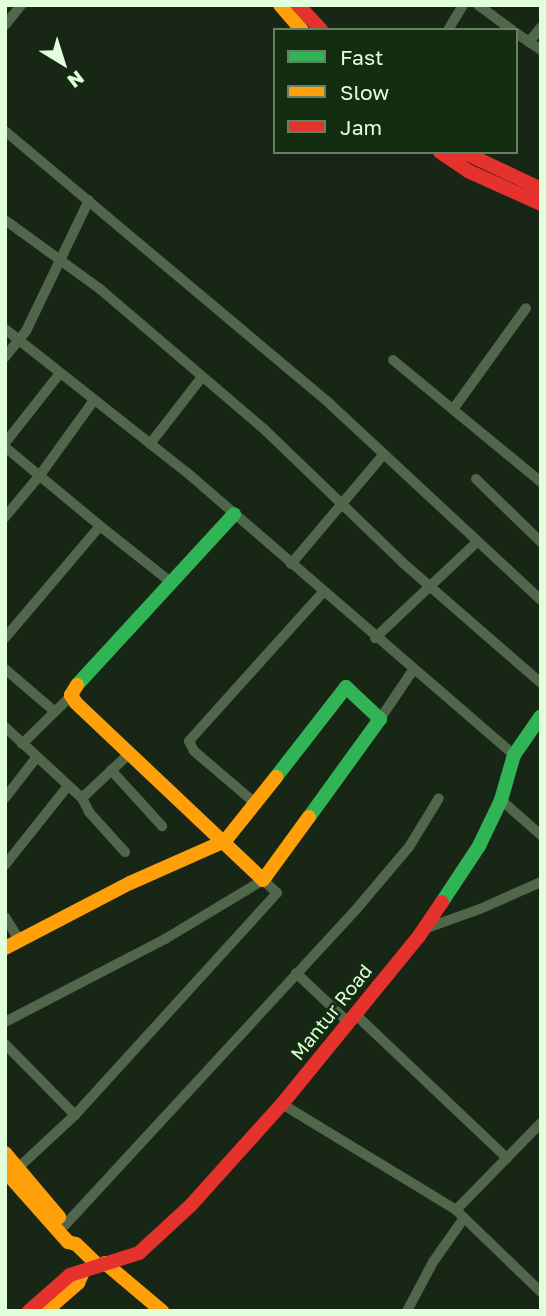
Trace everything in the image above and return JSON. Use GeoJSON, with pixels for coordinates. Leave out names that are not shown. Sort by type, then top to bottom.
{"type":"FeatureCollection","features":[{"type":"Feature","properties":{"kind":"street"},"geometry":{"type":"LineString","coordinates":[[5,25],[21,5]]}},
{"type":"Feature","properties":{"kind":"street"},"geometry":{"type":"LineString","coordinates":[[449,28],[463,5]]}},
{"type":"Feature","properties":{"kind":"street"},"geometry":{"type":"LineString","coordinates":[[478,5],[510,28]]}},
{"type":"Feature","properties":{"kind":"street"},"geometry":{"type":"LineString","coordinates":[[290,7],[301,28]]}},
{"type":"Feature","properties":{"kind":"street"},"geometry":{"type":"LineString","coordinates":[[290,7],[318,28]]}},
{"type":"Feature","properties":{"kind":"street"},"geometry":{"type":"LineString","coordinates":[[529,41],[541,27]]}},
{"type":"Feature","properties":{"kind":"street"},"geometry":{"type":"LineString","coordinates":[[518,34],[541,50]]}},
{"type":"Feature","properties":{"kind":"street"},"geometry":{"type":"LineString","coordinates":[[5,131],[330,404],[541,600]]}},
{"type":"Feature","properties":{"kind":"street"},"geometry":{"type":"LineString","coordinates":[[443,154],[468,171],[541,204]]}},
{"type":"Feature","properties":{"kind":"street"},"geometry":{"type":"LineString","coordinates":[[467,154],[503,173],[541,188]]}},
{"type":"Feature","properties":{"kind":"street"},"geometry":{"type":"LineString","coordinates":[[5,357],[19,339],[89,200]]}},
{"type":"Feature","properties":{"kind":"street"},"geometry":{"type":"LineString","coordinates":[[5,220],[100,289],[266,431],[402,563],[432,586],[496,648],[541,683]]}},
{"type":"Feature","properties":{"kind":"street"},"geometry":{"type":"LineString","coordinates":[[454,408],[526,307]]}},
{"type":"Feature","properties":{"kind":"street"},"geometry":{"type":"LineString","coordinates":[[5,329],[234,514],[514,755]]}},
{"type":"Feature","properties":{"kind":"street"},"geometry":{"type":"LineString","coordinates":[[393,360],[541,482]]}},
{"type":"Feature","properties":{"kind":"street"},"geometry":{"type":"LineString","coordinates":[[60,373],[5,445],[172,583]]}},
{"type":"Feature","properties":{"kind":"street"},"geometry":{"type":"LineString","coordinates":[[150,444],[202,377]]}},
{"type":"Feature","properties":{"kind":"street"},"geometry":{"type":"LineString","coordinates":[[5,516],[40,475],[94,400]]}},
{"type":"Feature","properties":{"kind":"street"},"geometry":{"type":"LineString","coordinates":[[291,564],[384,454]]}},
{"type":"Feature","properties":{"kind":"street"},"geometry":{"type":"LineString","coordinates":[[476,479],[541,542]]}},
{"type":"Feature","properties":{"kind":"street"},"geometry":{"type":"LineString","coordinates":[[22,744],[72,695],[234,514]]}},
{"type":"Feature","properties":{"kind":"street"},"geometry":{"type":"LineString","coordinates":[[5,638],[100,526]]}},
{"type":"Feature","properties":{"kind":"street"},"geometry":{"type":"LineString","coordinates":[[375,638],[478,541]]}},
{"type":"Feature","properties":{"kind":"street"},"geometry":{"type":"LineString","coordinates":[[255,803],[194,751],[189,741],[323,592]]}},
{"type":"Feature","properties":{"kind":"street"},"geometry":{"type":"LineString","coordinates":[[5,669],[54,711]]}},
{"type":"Feature","properties":{"kind":"street"},"geometry":{"type":"LineString","coordinates":[[5,1022],[165,939],[263,880],[413,670]]}},
{"type":"Feature","properties":{"kind":"street"},"geometry":{"type":"LineString","coordinates":[[5,948],[130,883],[225,841],[346,687],[380,719]]}},
{"type":"Feature","properties":{"kind":"street"},"geometry":{"type":"LineString","coordinates":[[12,1169],[75,1115],[277,893],[72,695]]}},
{"type":"Feature","properties":{"kind":"street","name":"Mantur Road"},"geometry":{"type":"LineString","coordinates":[[29,1311],[70,1275],[139,1253],[191,1205],[282,1104],[424,929],[479,846],[501,800],[514,755],[541,716]]}},
{"type":"Feature","properties":{"kind":"street"},"geometry":{"type":"LineString","coordinates":[[5,727],[82,798],[89,812],[125,852]]}},
{"type":"Feature","properties":{"kind":"street"},"geometry":{"type":"LineString","coordinates":[[82,798],[130,753]]}},
{"type":"Feature","properties":{"kind":"street"},"geometry":{"type":"LineString","coordinates":[[5,798],[36,758]]}},
{"type":"Feature","properties":{"kind":"street"},"geometry":{"type":"LineString","coordinates":[[111,770],[162,826]]}},
{"type":"Feature","properties":{"kind":"street"},"geometry":{"type":"LineString","coordinates":[[5,865],[67,787]]}},
{"type":"Feature","properties":{"kind":"street"},"geometry":{"type":"LineString","coordinates":[[65,1225],[409,847],[439,798]]}},
{"type":"Feature","properties":{"kind":"street"},"geometry":{"type":"LineString","coordinates":[[501,800],[541,835]]}},
{"type":"Feature","properties":{"kind":"street"},"geometry":{"type":"LineString","coordinates":[[424,929],[480,909],[541,882]]}},
{"type":"Feature","properties":{"kind":"street"},"geometry":{"type":"LineString","coordinates":[[5,917],[20,941]]}},
{"type":"Feature","properties":{"kind":"street"},"geometry":{"type":"LineString","coordinates":[[296,973],[351,1017],[507,1158]]}},
{"type":"Feature","properties":{"kind":"street"},"geometry":{"type":"LineString","coordinates":[[5,1044],[75,1115]]}},
{"type":"Feature","properties":{"kind":"street"},"geometry":{"type":"LineString","coordinates":[[282,1104],[460,1214],[541,1292]]}},
{"type":"Feature","properties":{"kind":"street"},"geometry":{"type":"LineString","coordinates":[[407,1311],[460,1214],[507,1158],[541,1123]]}},
{"type":"Feature","properties":{"kind":"street"},"geometry":{"type":"LineString","coordinates":[[5,1153],[12,1169],[68,1242],[76,1244]]}},
{"type":"Feature","properties":{"kind":"street"},"geometry":{"type":"LineString","coordinates":[[12,1169],[65,1225],[76,1244],[162,1311]]}},
{"type":"Feature","properties":{"kind":"street","name":"Mantur Road"},"geometry":{"type":"LineString","coordinates":[[49,1310],[78,1283],[83,1272]]}},
{"type":"Feature","properties":{"kind":"traffic: fast"},"geometry":{"type":"LineString","coordinates":[[77,685],[234,514]]}},
{"type":"Feature","properties":{"kind":"traffic: fast"},"geometry":{"type":"LineString","coordinates":[[276,777],[346,687],[380,719],[309,817]]}},
{"type":"Feature","properties":{"kind":"traffic: fast"},"geometry":{"type":"LineString","coordinates":[[442,902],[479,846],[501,800],[514,755],[541,716]]}},
{"type":"Feature","properties":{"kind":"traffic: slow"},"geometry":{"type":"LineString","coordinates":[[280,5],[300,28]]}},
{"type":"Feature","properties":{"kind":"traffic: slow"},"geometry":{"type":"LineString","coordinates":[[77,685],[71,695],[76,703],[263,880],[309,817]]}},
{"type":"Feature","properties":{"kind":"traffic: slow"},"geometry":{"type":"LineString","coordinates":[[5,948],[130,883],[225,841],[276,777]]}},
{"type":"Feature","properties":{"kind":"traffic: slow"},"geometry":{"type":"LineString","coordinates":[[5,1153],[59,1217]]}},
{"type":"Feature","properties":{"kind":"traffic: slow"},"geometry":{"type":"LineString","coordinates":[[5,1171],[68,1242],[76,1244],[98,1265]]}},
{"type":"Feature","properties":{"kind":"traffic: slow"},"geometry":{"type":"LineString","coordinates":[[105,1263],[162,1311]]}},
{"type":"Feature","properties":{"kind":"traffic: slow"},"geometry":{"type":"LineString","coordinates":[[46,1311],[78,1283],[83,1272]]}},
{"type":"Feature","properties":{"kind":"traffic: jam"},"geometry":{"type":"LineString","coordinates":[[298,5],[319,28]]}},
{"type":"Feature","properties":{"kind":"traffic: jam"},"geometry":{"type":"LineString","coordinates":[[443,154],[468,171],[541,204]]}},
{"type":"Feature","properties":{"kind":"traffic: jam"},"geometry":{"type":"LineString","coordinates":[[467,154],[541,189]]}},
{"type":"Feature","properties":{"kind":"traffic: jam"},"geometry":{"type":"LineString","coordinates":[[29,1311],[70,1275],[139,1253],[191,1205],[282,1104],[419,936],[442,902]]}}]}
